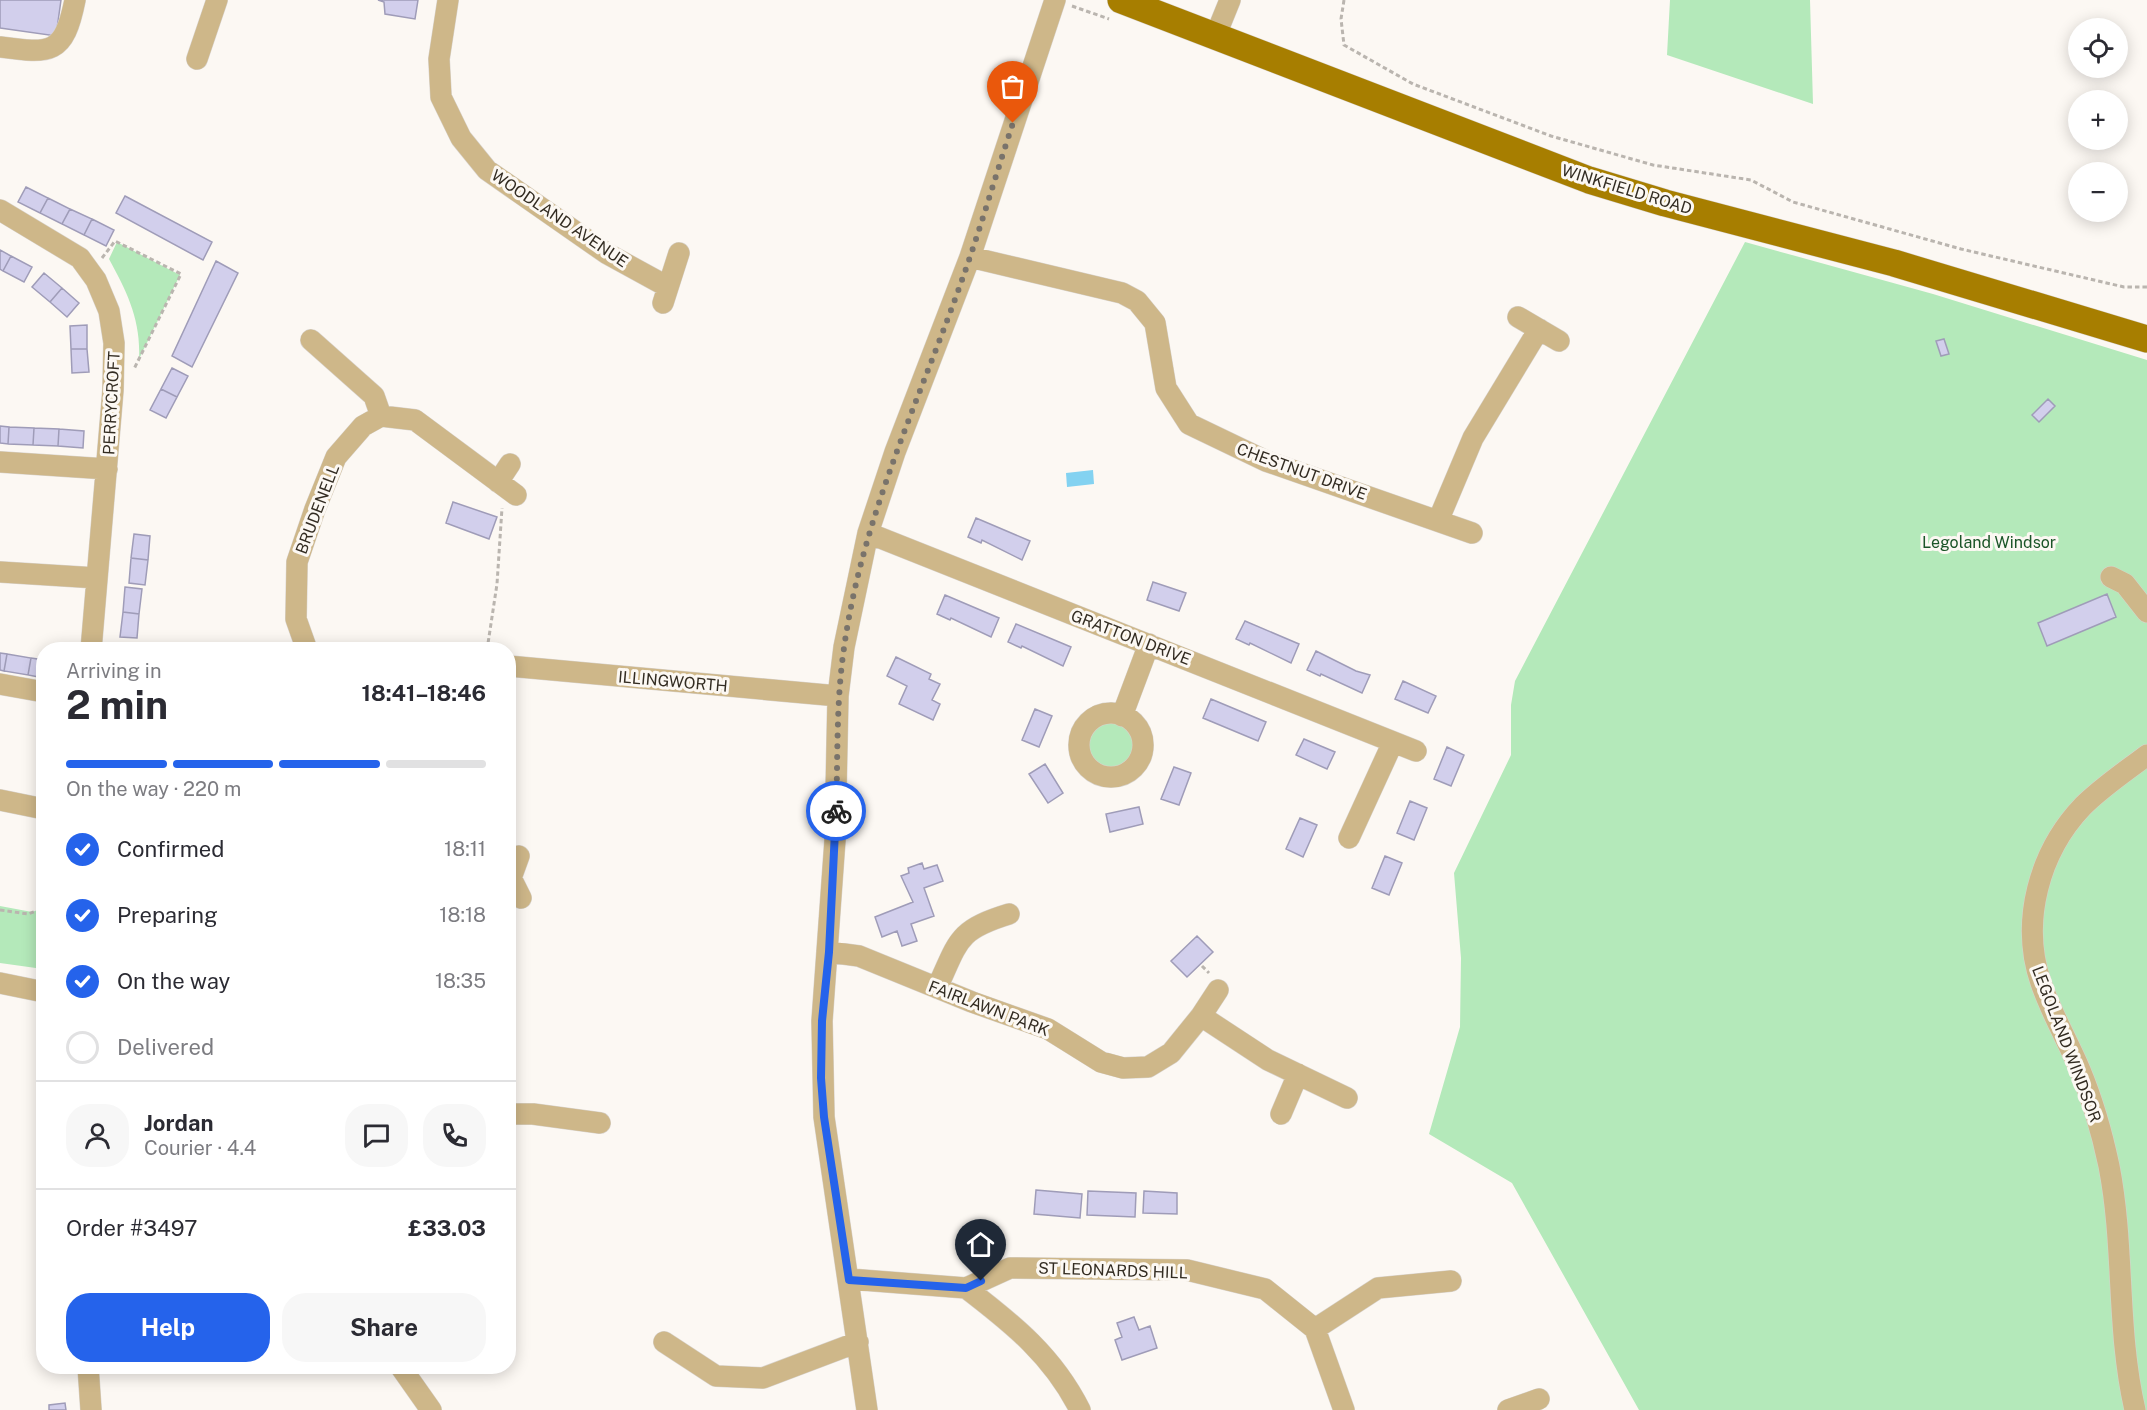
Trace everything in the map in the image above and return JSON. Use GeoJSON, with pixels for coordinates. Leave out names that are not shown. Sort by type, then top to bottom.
{"type":"FeatureCollection","features":[{"type":"Feature","properties":{"kind":"main road","name":"WINKFIELD ROAD"},"geometry":{"type":"LineString","coordinates":[[1121,0],[1616,189],[1894,263],[2147,339]]}},
{"type":"Feature","properties":{"kind":"street"},"geometry":{"type":"LineString","coordinates":[[0,47],[34,51],[49,50],[58,44],[70,25],[75,0]]}},
{"type":"Feature","properties":{"kind":"street"},"geometry":{"type":"LineString","coordinates":[[196,59],[216,0]]}},
{"type":"Feature","properties":{"kind":"street","name":"WOODLAND AVENUE"},"geometry":{"type":"LineString","coordinates":[[448,0],[439,59],[441,97],[461,138],[487,170],[666,295],[679,254]]}},
{"type":"Feature","properties":{"kind":"street"},"geometry":{"type":"LineString","coordinates":[[867,1410],[824,1117],[821,1078],[822,1021],[829,952],[838,696],[844,647],[868,533],[895,452],[970,257],[1054,0]]}},
{"type":"Feature","properties":{"kind":"street"},"geometry":{"type":"LineString","coordinates":[[1215,37],[1230,0]]}},
{"type":"Feature","properties":{"kind":"street","name":"PERRYCROFT"},"geometry":{"type":"LineString","coordinates":[[0,210],[80,258],[91,272],[109,311],[114,343],[107,469],[92,642]]}},
{"type":"Feature","properties":{"kind":"street","name":"CHESTNUT DRIVE"},"geometry":{"type":"LineString","coordinates":[[970,257],[1122,293],[1137,301],[1155,323],[1166,388],[1189,424],[1266,461],[1472,533]]}},
{"type":"Feature","properties":{"kind":"street"},"geometry":{"type":"LineString","coordinates":[[1518,317],[1559,341]]}},
{"type":"Feature","properties":{"kind":"street"},"geometry":{"type":"LineString","coordinates":[[1438,521],[1473,438],[1539,329]]}},
{"type":"Feature","properties":{"kind":"street"},"geometry":{"type":"LineString","coordinates":[[311,340],[374,396],[381,416],[415,420],[506,488],[510,464]]}},
{"type":"Feature","properties":{"kind":"street","name":"BRUDENELL"},"geometry":{"type":"LineString","coordinates":[[305,642],[296,619],[297,562],[336,457],[363,426],[381,416]]}},
{"type":"Feature","properties":{"kind":"street"},"geometry":{"type":"LineString","coordinates":[[0,462],[107,469]]}},
{"type":"Feature","properties":{"kind":"street","name":"GRATTON DRIVE"},"geometry":{"type":"LineString","coordinates":[[868,533],[1416,751]]}},
{"type":"Feature","properties":{"kind":"street"},"geometry":{"type":"LineString","coordinates":[[0,572],[97,578]]}},
{"type":"Feature","properties":{"kind":"street"},"geometry":{"type":"LineString","coordinates":[[2111,577],[2126,584],[2147,612]]}},
{"type":"Feature","properties":{"kind":"street"},"geometry":{"type":"LineString","coordinates":[[1122,716],[1149,644]]}},
{"type":"Feature","properties":{"kind":"street","name":"ILLINGWORTH"},"geometry":{"type":"LineString","coordinates":[[516,667],[838,696]]}},
{"type":"Feature","properties":{"kind":"street"},"geometry":{"type":"LineString","coordinates":[[0,684],[36,691]]}},
{"type":"Feature","properties":{"kind":"street"},"geometry":{"type":"LineString","coordinates":[[1349,838],[1393,742]]}},
{"type":"Feature","properties":{"kind":"street","name":"LEGOLAND WINDSOR"},"geometry":{"type":"LineString","coordinates":[[2135,1410],[2123,1345],[2117,1215],[2105,1151],[2087,1088],[2041,985],[2034,954],[2032,922],[2042,874],[2063,830],[2085,804],[2147,755]]}},
{"type":"Feature","properties":{"kind":"street"},"geometry":{"type":"LineString","coordinates":[[0,800],[36,807]]}},
{"type":"Feature","properties":{"kind":"street"},"geometry":{"type":"LineString","coordinates":[[516,864],[519,856]]}},
{"type":"Feature","properties":{"kind":"street"},"geometry":{"type":"LineString","coordinates":[[516,889],[521,898]]}},
{"type":"Feature","properties":{"kind":"street"},"geometry":{"type":"LineString","coordinates":[[937,988],[964,934],[972,927],[1010,914]]}},
{"type":"Feature","properties":{"kind":"street","name":"FAIRLAWN PARK"},"geometry":{"type":"LineString","coordinates":[[829,952],[860,956],[937,988],[1048,1029],[1101,1062],[1123,1068],[1148,1067],[1161,1061],[1178,1046],[1218,990]]}},
{"type":"Feature","properties":{"kind":"street"},"geometry":{"type":"LineString","coordinates":[[0,984],[36,991]]}},
{"type":"Feature","properties":{"kind":"street"},"geometry":{"type":"LineString","coordinates":[[1201,1016],[1268,1060],[1347,1098]]}},
{"type":"Feature","properties":{"kind":"street"},"geometry":{"type":"LineString","coordinates":[[1281,1114],[1298,1074]]}},
{"type":"Feature","properties":{"kind":"street"},"geometry":{"type":"LineString","coordinates":[[516,1114],[600,1123]]}},
{"type":"Feature","properties":{"kind":"street","name":"ST LEONARDS HILL"},"geometry":{"type":"LineString","coordinates":[[849,1280],[966,1288],[1010,1268],[1187,1270],[1265,1289],[1315,1329]]}},
{"type":"Feature","properties":{"kind":"street"},"geometry":{"type":"LineString","coordinates":[[1344,1410],[1315,1329],[1378,1288],[1450,1281]]}},
{"type":"Feature","properties":{"kind":"street"},"geometry":{"type":"LineString","coordinates":[[966,1288],[1022,1331],[1068,1387],[1080,1410]]}},
{"type":"Feature","properties":{"kind":"street"},"geometry":{"type":"LineString","coordinates":[[664,1342],[716,1376],[763,1378],[858,1342]]}},
{"type":"Feature","properties":{"kind":"street"},"geometry":{"type":"LineString","coordinates":[[89,1374],[91,1410]]}},
{"type":"Feature","properties":{"kind":"street"},"geometry":{"type":"LineString","coordinates":[[406,1374],[431,1410]]}},
{"type":"Feature","properties":{"kind":"street"},"geometry":{"type":"LineString","coordinates":[[1508,1410],[1539,1399]]}},
{"type":"Feature","properties":{"kind":"path"},"geometry":{"type":"LineString","coordinates":[[1344,0],[1341,19],[1344,45],[1413,84],[1551,136],[1653,165],[1751,180],[1793,202],[1961,249],[2124,287],[2147,287]]}},
{"type":"Feature","properties":{"kind":"path"},"geometry":{"type":"LineString","coordinates":[[91,272],[115,242],[181,274],[133,370]]}},
{"type":"Feature","properties":{"kind":"path"},"geometry":{"type":"LineString","coordinates":[[488,642],[497,585],[506,488]]}},
{"type":"Feature","properties":{"kind":"path"},"geometry":{"type":"LineString","coordinates":[[0,910],[28,914],[36,911]]}},
{"type":"Feature","properties":{"kind":"green space"},"geometry":{"type":"Polygon","coordinates":[[[1670,0],[1810,0],[1813,104],[1667,55],[1670,0]]]}},
{"type":"Feature","properties":{"kind":"green space"},"geometry":{"type":"Polygon","coordinates":[[[117,242],[180,275],[139,359],[138,332],[132,307],[109,259],[117,242]]]}},
{"type":"Feature","properties":{"kind":"green space","name":"Legoland Windsor"},"geometry":{"type":"Polygon","coordinates":[[[1745,242],[1933,294],[2147,360],[2147,1410],[1639,1410],[1512,1183],[1429,1134],[1460,1027],[1461,958],[1454,873],[1511,755],[1511,705],[1515,681],[1745,242]]]}},
{"type":"Feature","properties":{"kind":"green space"},"geometry":{"type":"Polygon","coordinates":[[[1111,720],[1129,727],[1136,745],[1129,763],[1111,770],[1093,763],[1086,745],[1093,727],[1111,720]]]}},
{"type":"Feature","properties":{"kind":"green space"},"geometry":{"type":"Polygon","coordinates":[[[0,906],[32,912],[36,911],[36,968],[0,963],[0,906]]]}},
{"type":"Feature","properties":{"kind":"water"},"geometry":{"type":"Polygon","coordinates":[[[1093,470],[1094,484],[1067,487],[1066,473],[1093,470]]]}},
{"type":"Feature","properties":{"kind":"building"},"geometry":{"type":"Polygon","coordinates":[[[0,0],[61,0],[56,36],[0,28],[0,0]]]}},
{"type":"Feature","properties":{"kind":"building"},"geometry":{"type":"Polygon","coordinates":[[[378,0],[418,0],[415,19],[385,14],[384,2],[378,0]]]}},
{"type":"Feature","properties":{"kind":"building"},"geometry":{"type":"Polygon","coordinates":[[[26,187],[48,198],[40,213],[18,202],[26,187]]]}},
{"type":"Feature","properties":{"kind":"building"},"geometry":{"type":"Polygon","coordinates":[[[125,196],[212,242],[203,260],[116,213],[125,196]]]}},
{"type":"Feature","properties":{"kind":"building"},"geometry":{"type":"Polygon","coordinates":[[[48,198],[70,209],[62,224],[40,213],[48,198]]]}},
{"type":"Feature","properties":{"kind":"building"},"geometry":{"type":"Polygon","coordinates":[[[70,209],[92,219],[84,235],[62,224],[70,209]]]}},
{"type":"Feature","properties":{"kind":"building"},"geometry":{"type":"Polygon","coordinates":[[[92,219],[114,230],[106,246],[84,235],[92,219]]]}},
{"type":"Feature","properties":{"kind":"building"},"geometry":{"type":"Polygon","coordinates":[[[0,250],[11,256],[3,271],[0,269],[0,250]]]}},
{"type":"Feature","properties":{"kind":"building"},"geometry":{"type":"Polygon","coordinates":[[[11,256],[32,267],[24,282],[3,271],[11,256]]]}},
{"type":"Feature","properties":{"kind":"building"},"geometry":{"type":"Polygon","coordinates":[[[216,261],[238,273],[192,367],[172,356],[216,261]]]}},
{"type":"Feature","properties":{"kind":"building"},"geometry":{"type":"Polygon","coordinates":[[[44,273],[62,288],[50,302],[32,287],[44,273]]]}},
{"type":"Feature","properties":{"kind":"building"},"geometry":{"type":"Polygon","coordinates":[[[62,288],[79,303],[67,317],[50,302],[62,288]]]}},
{"type":"Feature","properties":{"kind":"building"},"geometry":{"type":"Polygon","coordinates":[[[87,325],[87,349],[71,349],[70,326],[87,325]]]}},
{"type":"Feature","properties":{"kind":"building"},"geometry":{"type":"Polygon","coordinates":[[[1944,339],[1949,354],[1941,356],[1936,341],[1944,339]]]}},
{"type":"Feature","properties":{"kind":"building"},"geometry":{"type":"Polygon","coordinates":[[[71,349],[87,349],[89,372],[72,373],[71,349]]]}},
{"type":"Feature","properties":{"kind":"building"},"geometry":{"type":"Polygon","coordinates":[[[172,368],[188,376],[177,397],[161,389],[172,368]]]}},
{"type":"Feature","properties":{"kind":"building"},"geometry":{"type":"Polygon","coordinates":[[[161,389],[177,397],[166,418],[150,410],[161,389]]]}},
{"type":"Feature","properties":{"kind":"building"},"geometry":{"type":"Polygon","coordinates":[[[2048,399],[2055,406],[2039,422],[2032,415],[2048,399]]]}},
{"type":"Feature","properties":{"kind":"building"},"geometry":{"type":"Polygon","coordinates":[[[0,426],[9,427],[8,444],[0,443],[0,426]]]}},
{"type":"Feature","properties":{"kind":"building"},"geometry":{"type":"Polygon","coordinates":[[[9,427],[34,428],[33,445],[8,444],[9,427]]]}},
{"type":"Feature","properties":{"kind":"building"},"geometry":{"type":"Polygon","coordinates":[[[34,428],[59,429],[58,446],[33,445],[34,428]]]}},
{"type":"Feature","properties":{"kind":"building"},"geometry":{"type":"Polygon","coordinates":[[[59,429],[84,431],[83,448],[58,446],[59,429]]]}},
{"type":"Feature","properties":{"kind":"building"},"geometry":{"type":"Polygon","coordinates":[[[453,502],[497,517],[489,539],[446,523],[453,502]]]}},
{"type":"Feature","properties":{"kind":"building"},"geometry":{"type":"Polygon","coordinates":[[[976,518],[1030,541],[1022,560],[982,540],[981,543],[968,537],[976,518]]]}},
{"type":"Feature","properties":{"kind":"building"},"geometry":{"type":"Polygon","coordinates":[[[134,534],[150,536],[148,560],[131,558],[134,534]]]}},
{"type":"Feature","properties":{"kind":"building"},"geometry":{"type":"Polygon","coordinates":[[[131,558],[148,560],[145,585],[129,583],[131,558]]]}},
{"type":"Feature","properties":{"kind":"building"},"geometry":{"type":"Polygon","coordinates":[[[1153,582],[1186,593],[1179,611],[1147,600],[1153,582]]]}},
{"type":"Feature","properties":{"kind":"building"},"geometry":{"type":"Polygon","coordinates":[[[125,587],[142,589],[139,614],[123,612],[125,587]]]}},
{"type":"Feature","properties":{"kind":"building"},"geometry":{"type":"Polygon","coordinates":[[[2107,594],[2116,617],[2047,646],[2038,623],[2107,594]]]}},
{"type":"Feature","properties":{"kind":"building"},"geometry":{"type":"Polygon","coordinates":[[[945,595],[999,618],[991,637],[951,618],[950,620],[937,614],[945,595]]]}},
{"type":"Feature","properties":{"kind":"building"},"geometry":{"type":"Polygon","coordinates":[[[123,612],[139,614],[137,638],[120,637],[123,612]]]}},
{"type":"Feature","properties":{"kind":"building"},"geometry":{"type":"Polygon","coordinates":[[[1245,621],[1299,644],[1291,663],[1250,643],[1249,645],[1236,639],[1245,621]]]}},
{"type":"Feature","properties":{"kind":"building"},"geometry":{"type":"Polygon","coordinates":[[[1016,624],[1071,647],[1063,666],[1022,646],[1021,648],[1008,642],[1016,624]]]}},
{"type":"Feature","properties":{"kind":"building"},"geometry":{"type":"Polygon","coordinates":[[[1316,651],[1356,671],[1370,675],[1362,693],[1307,670],[1316,651]]]}},
{"type":"Feature","properties":{"kind":"building"},"geometry":{"type":"Polygon","coordinates":[[[0,653],[7,654],[4,671],[0,670],[0,653]]]}},
{"type":"Feature","properties":{"kind":"building"},"geometry":{"type":"Polygon","coordinates":[[[7,654],[31,658],[28,675],[4,671],[7,654]]]}},
{"type":"Feature","properties":{"kind":"building"},"geometry":{"type":"Polygon","coordinates":[[[896,657],[931,674],[929,679],[940,684],[932,700],[940,704],[933,720],[899,704],[907,686],[887,676],[896,657]]]}},
{"type":"Feature","properties":{"kind":"building"},"geometry":{"type":"Polygon","coordinates":[[[31,658],[36,659],[36,676],[28,675],[31,658]]]}},
{"type":"Feature","properties":{"kind":"building"},"geometry":{"type":"Polygon","coordinates":[[[1403,681],[1436,696],[1428,713],[1395,699],[1403,681]]]}},
{"type":"Feature","properties":{"kind":"building"},"geometry":{"type":"Polygon","coordinates":[[[1211,699],[1266,722],[1258,741],[1203,718],[1211,699]]]}},
{"type":"Feature","properties":{"kind":"building"},"geometry":{"type":"Polygon","coordinates":[[[1035,709],[1052,716],[1039,747],[1022,740],[1035,709]]]}},
{"type":"Feature","properties":{"kind":"building"},"geometry":{"type":"Polygon","coordinates":[[[1304,739],[1335,752],[1327,769],[1296,755],[1304,739]]]}},
{"type":"Feature","properties":{"kind":"building"},"geometry":{"type":"Polygon","coordinates":[[[1447,747],[1464,755],[1451,786],[1434,779],[1447,747]]]}},
{"type":"Feature","properties":{"kind":"building"},"geometry":{"type":"Polygon","coordinates":[[[1045,764],[1063,793],[1048,803],[1029,774],[1045,764]]]}},
{"type":"Feature","properties":{"kind":"building"},"geometry":{"type":"Polygon","coordinates":[[[1174,767],[1191,773],[1179,805],[1161,799],[1174,767]]]}},
{"type":"Feature","properties":{"kind":"building"},"geometry":{"type":"Polygon","coordinates":[[[1410,801],[1427,808],[1414,840],[1397,833],[1410,801]]]}},
{"type":"Feature","properties":{"kind":"building"},"geometry":{"type":"Polygon","coordinates":[[[1139,807],[1143,824],[1110,832],[1106,814],[1139,807]]]}},
{"type":"Feature","properties":{"kind":"building"},"geometry":{"type":"Polygon","coordinates":[[[1300,818],[1317,825],[1303,857],[1286,849],[1300,818]]]}},
{"type":"Feature","properties":{"kind":"building"},"geometry":{"type":"Polygon","coordinates":[[[1385,856],[1402,863],[1389,895],[1372,888],[1385,856]]]}},
{"type":"Feature","properties":{"kind":"building"},"geometry":{"type":"Polygon","coordinates":[[[922,863],[924,869],[937,865],[943,881],[924,888],[934,916],[911,924],[917,941],[902,946],[897,931],[882,937],[875,917],[913,902],[901,876],[909,873],[908,868],[922,863]]]}},
{"type":"Feature","properties":{"kind":"building"},"geometry":{"type":"Polygon","coordinates":[[[1197,936],[1213,952],[1187,977],[1171,961],[1197,936]]]}},
{"type":"Feature","properties":{"kind":"building"},"geometry":{"type":"Polygon","coordinates":[[[1036,1190],[1082,1194],[1080,1218],[1034,1214],[1036,1190]]]}},
{"type":"Feature","properties":{"kind":"building"},"geometry":{"type":"Polygon","coordinates":[[[1088,1191],[1136,1193],[1135,1217],[1087,1215],[1088,1191]]]}},
{"type":"Feature","properties":{"kind":"building"},"geometry":{"type":"Polygon","coordinates":[[[1144,1191],[1177,1193],[1177,1214],[1143,1213],[1144,1191]]]}},
{"type":"Feature","properties":{"kind":"building"},"geometry":{"type":"Polygon","coordinates":[[[1134,1317],[1139,1330],[1150,1326],[1157,1348],[1122,1360],[1115,1340],[1122,1337],[1117,1323],[1134,1317]]]}},
{"type":"Feature","properties":{"kind":"building"},"geometry":{"type":"Polygon","coordinates":[[[65,1403],[66,1410],[49,1410],[49,1405],[65,1403]]]}},
{"type":"Feature","properties":{"kind":"way so far"},"geometry":{"type":"LineString","coordinates":[[836,811],[838,696],[844,647],[868,533],[895,452],[970,257],[1013,123]]}},
{"type":"Feature","properties":{"kind":"route"},"geometry":{"type":"LineString","coordinates":[[836,811],[829,952],[822,1021],[821,1078],[824,1117],[849,1280],[966,1288],[981,1281]]}}]}
